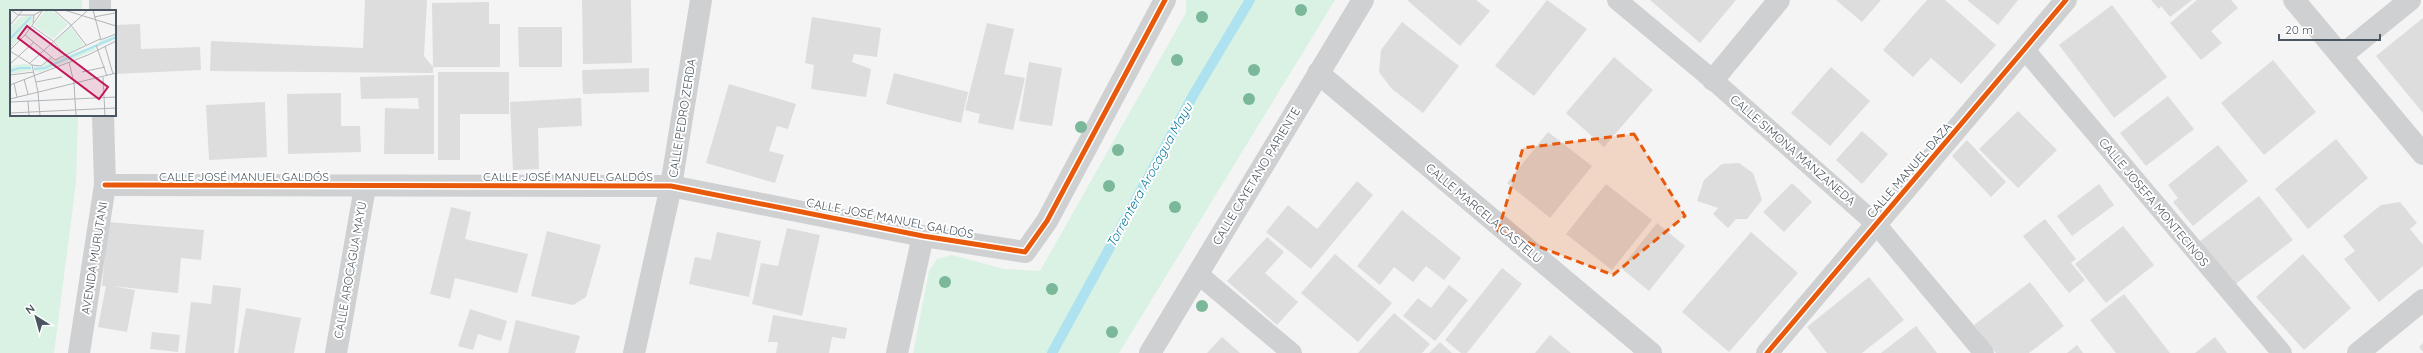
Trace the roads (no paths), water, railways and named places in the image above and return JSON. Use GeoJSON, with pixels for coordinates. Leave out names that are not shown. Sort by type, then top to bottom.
{"type":"FeatureCollection","features":[{"type":"Feature","properties":{"kind":"street","name":"CALLE PEDRO ZERDA"},"geometry":{"type":"LineString","coordinates":[[634,353],[671,186],[701,0]]}},
{"type":"Feature","properties":{"kind":"street","name":"CALLE CAYETANO PARIENTE"},"geometry":{"type":"LineString","coordinates":[[1150,353],[1363,0]]}},
{"type":"Feature","properties":{"kind":"street"},"geometry":{"type":"LineString","coordinates":[[1713,80],[1779,0]]}},
{"type":"Feature","properties":{"kind":"street","name":"CALLE MANUEL DAZA"},"geometry":{"type":"LineString","coordinates":[[1767,353],[2066,0]]}},
{"type":"Feature","properties":{"kind":"street"},"geometry":{"type":"LineString","coordinates":[[2294,0],[2423,154]]}},
{"type":"Feature","properties":{"kind":"street"},"geometry":{"type":"LineString","coordinates":[[2341,56],[2410,0]]}},
{"type":"Feature","properties":{"kind":"street","name":"CALLE JOSÉ MANUEL GALDÓS"},"geometry":{"type":"LineString","coordinates":[[105,185],[365,187],[671,186],[923,236],[1025,252],[1047,221],[1159,1]]}},
{"type":"Feature","properties":{"kind":"street","name":"CALLE MARCELA CASTELU"},"geometry":{"type":"LineString","coordinates":[[1318,73],[1651,353]]}},
{"type":"Feature","properties":{"kind":"street","name":"AVENIDA MURUTANI"},"geometry":{"type":"LineString","coordinates":[[79,353],[105,185],[103,116]]}},
{"type":"Feature","properties":{"kind":"street","name":"CALLE AROCAGUA MAYU"},"geometry":{"type":"LineString","coordinates":[[336,353],[365,187]]}},
{"type":"Feature","properties":{"kind":"street"},"geometry":{"type":"LineString","coordinates":[[897,353],[923,236]]}},
{"type":"Feature","properties":{"kind":"street"},"geometry":{"type":"LineString","coordinates":[[2358,353],[2423,300]]}},
{"type":"Feature","properties":{"kind":"lane","name":"CALLE SIMONA MANZANEDA"},"geometry":{"type":"LineString","coordinates":[[1617,0],[1713,80],[1876,224],[1984,353]]}},
{"type":"Feature","properties":{"kind":"lane","name":"CALLE JOSEFA MONTECINOS"},"geometry":{"type":"LineString","coordinates":[[2025,50],[2282,353]]}},
{"type":"Feature","properties":{"kind":"lane"},"geometry":{"type":"LineString","coordinates":[[1198,274],[1292,353]]}},
{"type":"Feature","properties":{"kind":"waterway","name":"Torrentera Arocagua Mayu"},"geometry":{"type":"LineString","coordinates":[[1052,353],[1195,92],[1250,0]]}}]}
